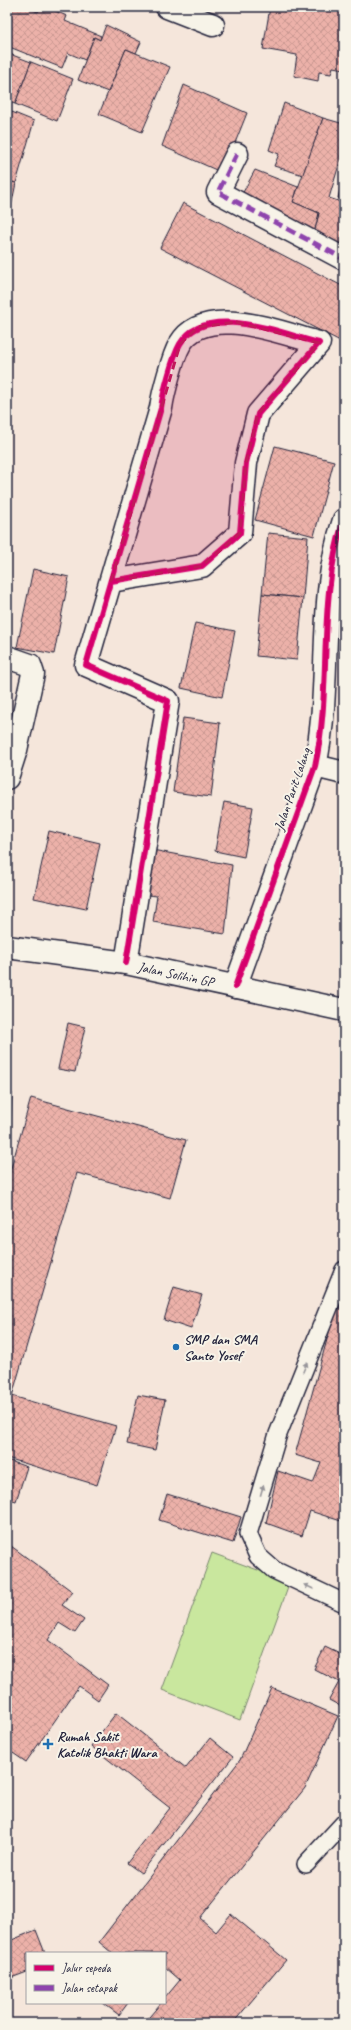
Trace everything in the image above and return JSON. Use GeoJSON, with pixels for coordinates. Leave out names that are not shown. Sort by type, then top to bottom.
{"type":"FeatureCollection","features":[{"type":"Feature","properties":{"kind":"street"},"geometry":{"type":"LineString","coordinates":[[167,7],[213,25]]}},
{"type":"Feature","properties":{"kind":"street"},"geometry":{"type":"LineString","coordinates":[[237,154],[218,192],[344,259]]}},
{"type":"Feature","properties":{"kind":"street"},"geometry":{"type":"LineString","coordinates":[[110,581],[202,566],[240,533],[246,463],[258,414],[319,343],[236,322],[209,324],[198,327],[189,333],[180,344],[163,395],[161,408],[110,581],[86,666],[168,701],[126,963]]}},
{"type":"Feature","properties":{"kind":"street","name":"Jalan Parit Lalang"},"geometry":{"type":"LineString","coordinates":[[235,987],[315,766],[322,735],[325,697],[327,606],[332,567],[344,520]]}},
{"type":"Feature","properties":{"kind":"street"},"geometry":{"type":"LineString","coordinates":[[7,657],[30,665],[33,674],[16,750],[7,778]]}},
{"type":"Feature","properties":{"kind":"street"},"geometry":{"type":"LineString","coordinates":[[315,766],[344,774]]}},
{"type":"Feature","properties":{"kind":"street","name":"Jalan Solihin GP"},"geometry":{"type":"LineString","coordinates":[[7,947],[126,963],[344,1010]]}},
{"type":"Feature","properties":{"kind":"lane"},"geometry":{"type":"LineString","coordinates":[[344,1270],[278,1434],[248,1534],[258,1556],[274,1570],[344,1603]]}},
{"type":"Feature","properties":{"kind":"lane"},"geometry":{"type":"LineString","coordinates":[[306,1864],[344,1823]]}},
{"type":"Feature","properties":{"kind":"highlighted area"},"geometry":{"type":"Polygon","coordinates":[[[236,322],[319,343],[258,414],[246,463],[240,533],[202,566],[111,581],[180,344],[198,327],[236,322]]]}},
{"type":"Feature","properties":{"kind":"green space"},"geometry":{"type":"Polygon","coordinates":[[[212,1553],[290,1582],[240,1720],[162,1690],[212,1553]]]}},
{"type":"Feature","properties":{"kind":"building"},"geometry":{"type":"Polygon","coordinates":[[[7,7],[26,7],[38,12],[40,7],[45,7],[67,16],[65,21],[101,36],[100,40],[94,37],[85,60],[68,53],[62,68],[7,46],[7,7]]]}},
{"type":"Feature","properties":{"kind":"building"},"geometry":{"type":"Polygon","coordinates":[[[270,7],[300,9],[300,7],[344,7],[344,69],[333,67],[331,74],[319,72],[318,81],[294,76],[297,55],[263,49],[270,7]]]}},
{"type":"Feature","properties":{"kind":"building"},"geometry":{"type":"Polygon","coordinates":[[[106,25],[141,42],[136,53],[126,49],[108,92],[78,80],[94,37],[100,40],[106,25]]]}},
{"type":"Feature","properties":{"kind":"building"},"geometry":{"type":"Polygon","coordinates":[[[126,49],[170,67],[142,132],[99,114],[126,49]]]}},
{"type":"Feature","properties":{"kind":"building"},"geometry":{"type":"Polygon","coordinates":[[[7,53],[31,62],[15,104],[7,101],[7,53]]]}},
{"type":"Feature","properties":{"kind":"building"},"geometry":{"type":"Polygon","coordinates":[[[31,62],[73,79],[57,121],[15,104],[31,62]]]}},
{"type":"Feature","properties":{"kind":"building"},"geometry":{"type":"Polygon","coordinates":[[[184,85],[247,113],[223,173],[162,146],[184,85]]]}},
{"type":"Feature","properties":{"kind":"building"},"geometry":{"type":"Polygon","coordinates":[[[284,103],[323,118],[303,175],[274,166],[279,154],[269,150],[284,103]]]}},
{"type":"Feature","properties":{"kind":"building"},"geometry":{"type":"Polygon","coordinates":[[[7,110],[34,121],[16,183],[7,181],[7,110]]]}},
{"type":"Feature","properties":{"kind":"building"},"geometry":{"type":"Polygon","coordinates":[[[323,118],[344,124],[344,148],[329,198],[344,203],[344,251],[313,237],[319,213],[293,202],[323,118]]]}},
{"type":"Feature","properties":{"kind":"building"},"geometry":{"type":"Polygon","coordinates":[[[255,170],[298,187],[293,202],[319,213],[314,233],[240,198],[255,170]]]}},
{"type":"Feature","properties":{"kind":"building"},"geometry":{"type":"Polygon","coordinates":[[[344,172],[344,199],[338,198],[344,172]]]}},
{"type":"Feature","properties":{"kind":"building"},"geometry":{"type":"Polygon","coordinates":[[[7,181],[16,183],[12,202],[7,201],[7,181]]]}},
{"type":"Feature","properties":{"kind":"building"},"geometry":{"type":"Polygon","coordinates":[[[7,201],[12,202],[7,219],[7,201]]]}},
{"type":"Feature","properties":{"kind":"building"},"geometry":{"type":"Polygon","coordinates":[[[183,203],[344,287],[344,343],[160,248],[183,203]]]}},
{"type":"Feature","properties":{"kind":"building"},"geometry":{"type":"Polygon","coordinates":[[[275,446],[334,461],[314,536],[255,520],[275,446]]]}},
{"type":"Feature","properties":{"kind":"building"},"geometry":{"type":"Polygon","coordinates":[[[268,533],[308,537],[303,598],[262,594],[268,533]]]}},
{"type":"Feature","properties":{"kind":"building"},"geometry":{"type":"Polygon","coordinates":[[[33,569],[69,577],[54,654],[17,647],[33,569]]]}},
{"type":"Feature","properties":{"kind":"building"},"geometry":{"type":"Polygon","coordinates":[[[262,594],[303,598],[297,660],[256,656],[262,594]]]}},
{"type":"Feature","properties":{"kind":"building"},"geometry":{"type":"Polygon","coordinates":[[[195,623],[235,631],[222,697],[181,688],[195,623]]]}},
{"type":"Feature","properties":{"kind":"building"},"geometry":{"type":"Polygon","coordinates":[[[7,675],[12,676],[7,696],[7,675]]]}},
{"type":"Feature","properties":{"kind":"building"},"geometry":{"type":"Polygon","coordinates":[[[183,718],[220,723],[211,797],[173,792],[183,718]]]}},
{"type":"Feature","properties":{"kind":"building"},"geometry":{"type":"Polygon","coordinates":[[[344,750],[344,769],[340,768],[344,750]]]}},
{"type":"Feature","properties":{"kind":"building"},"geometry":{"type":"Polygon","coordinates":[[[224,802],[253,807],[244,857],[215,851],[224,802]]]}},
{"type":"Feature","properties":{"kind":"building"},"geometry":{"type":"Polygon","coordinates":[[[49,831],[100,843],[86,909],[34,898],[49,831]]]}},
{"type":"Feature","properties":{"kind":"building"},"geometry":{"type":"Polygon","coordinates":[[[147,849],[232,865],[225,934],[153,922],[157,896],[140,894],[147,849]]]}},
{"type":"Feature","properties":{"kind":"building"},"geometry":{"type":"Polygon","coordinates":[[[68,1023],[85,1027],[75,1072],[58,1069],[68,1023]]]}},
{"type":"Feature","properties":{"kind":"building"},"geometry":{"type":"Polygon","coordinates":[[[7,1092],[12,1093],[7,1176],[7,1092]]]}},
{"type":"Feature","properties":{"kind":"building"},"geometry":{"type":"Polygon","coordinates":[[[31,1098],[186,1140],[170,1198],[77,1173],[12,1396],[116,1426],[97,1485],[7,1458],[7,1182],[31,1098]]]}},
{"type":"Feature","properties":{"kind":"building"},"geometry":{"type":"Polygon","coordinates":[[[174,1287],[202,1295],[191,1329],[164,1320],[174,1287]]]}},
{"type":"Feature","properties":{"kind":"building"},"geometry":{"type":"Polygon","coordinates":[[[341,1289],[344,1291],[344,1522],[310,1511],[302,1536],[266,1523],[278,1471],[313,1483],[321,1463],[295,1455],[341,1289]]]}},
{"type":"Feature","properties":{"kind":"building"},"geometry":{"type":"Polygon","coordinates":[[[138,1395],[165,1400],[155,1450],[127,1444],[138,1395]]]}},
{"type":"Feature","properties":{"kind":"building"},"geometry":{"type":"Polygon","coordinates":[[[7,1460],[27,1467],[16,1501],[7,1498],[7,1460]]]}},
{"type":"Feature","properties":{"kind":"building"},"geometry":{"type":"Polygon","coordinates":[[[167,1494],[241,1517],[233,1543],[159,1520],[167,1494]]]}},
{"type":"Feature","properties":{"kind":"building"},"geometry":{"type":"Polygon","coordinates":[[[7,1543],[73,1592],[62,1605],[84,1620],[75,1633],[59,1623],[48,1640],[108,1685],[98,1700],[79,1686],[26,1762],[7,1749],[7,1575],[9,1572],[7,1570],[7,1543]]]}},
{"type":"Feature","properties":{"kind":"building"},"geometry":{"type":"Polygon","coordinates":[[[325,1647],[344,1656],[344,1708],[329,1700],[339,1682],[314,1669],[325,1647]]]}},
{"type":"Feature","properties":{"kind":"building"},"geometry":{"type":"Polygon","coordinates":[[[272,1688],[338,1716],[305,1788],[200,1918],[216,1932],[231,1914],[286,1960],[233,2023],[144,2023],[160,2004],[166,2004],[166,1997],[180,1980],[166,1968],[166,1952],[111,1952],[99,1942],[240,1760],[272,1688]]]}},
{"type":"Feature","properties":{"kind":"building"},"geometry":{"type":"Polygon","coordinates":[[[116,1713],[186,1768],[210,1738],[233,1757],[141,1873],[127,1863],[170,1808],[91,1746],[116,1713]]]}},
{"type":"Feature","properties":{"kind":"building"},"geometry":{"type":"Polygon","coordinates":[[[36,1930],[45,1952],[26,1952],[26,1972],[11,1978],[7,1968],[7,1942],[36,1930]]]}},
{"type":"Feature","properties":{"kind":"building"},"geometry":{"type":"Polygon","coordinates":[[[104,2004],[127,2004],[119,2015],[104,2004]]]}},
{"type":"Feature","properties":{"kind":"marked path"},"geometry":{"type":"LineString","coordinates":[[237,154],[218,192],[344,259]]}},
{"type":"Feature","properties":{"kind":"cycle path"},"geometry":{"type":"LineString","coordinates":[[111,581],[202,566],[240,533],[246,463],[258,414],[319,343],[266,328],[245,324],[225,322],[207,324],[192,331],[180,344],[171,366],[161,408],[86,665],[168,701],[126,963]]}},
{"type":"Feature","properties":{"kind":"cycle path"},"geometry":{"type":"LineString","coordinates":[[235,987],[315,766],[323,704],[327,612],[330,581],[335,550],[344,520]]}},
{"type":"Feature","properties":{"kind":"place","name":"SMP dan SMA Santo Yosef"},"geometry":{"type":"Point","coordinates":[176,1347]}},
{"type":"Feature","properties":{"kind":"place","name":"Rumah Sakit Katolik Bhakti Wara"},"geometry":{"type":"Point","coordinates":[48,1744]}}]}
